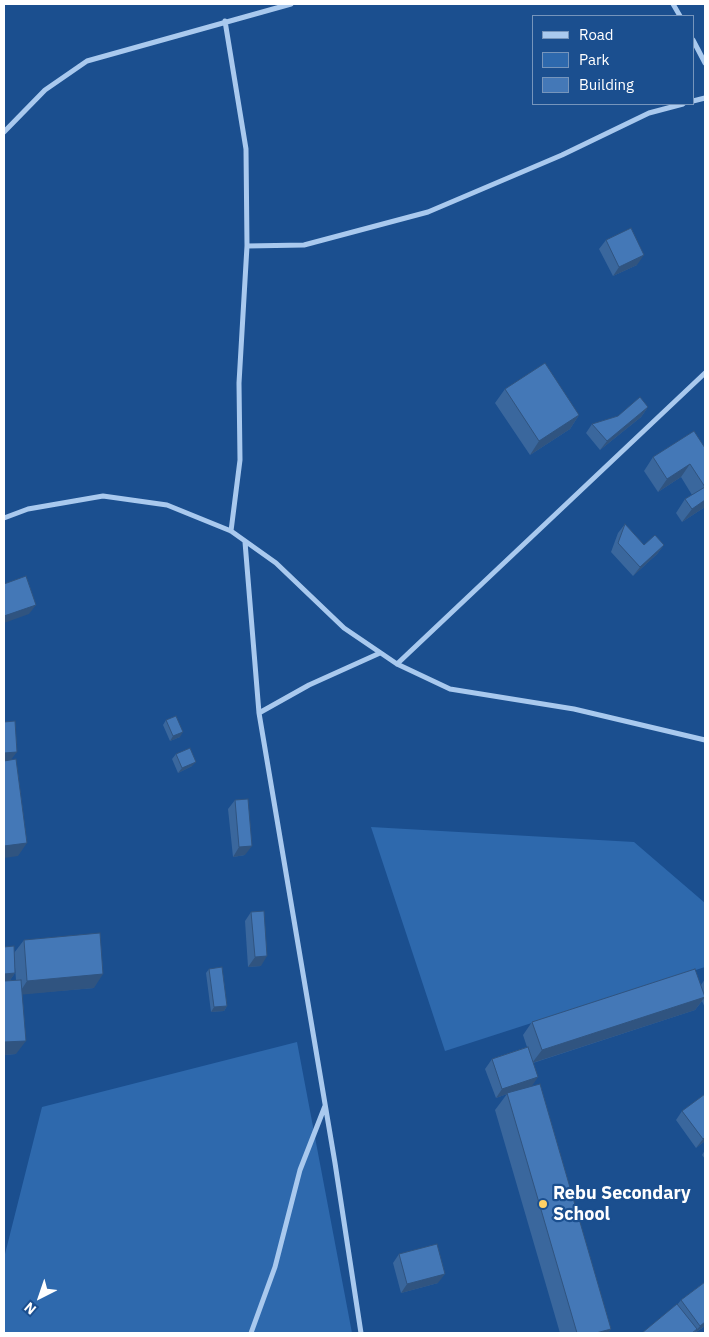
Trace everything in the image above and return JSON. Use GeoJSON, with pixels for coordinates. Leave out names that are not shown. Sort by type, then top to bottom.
{"type":"FeatureCollection","features":[{"type":"Feature","properties":{"kind":"street"},"geometry":{"type":"LineString","coordinates":[[4,132],[45,90],[87,61],[172,39],[225,21],[292,4]]}},
{"type":"Feature","properties":{"kind":"street"},"geometry":{"type":"LineString","coordinates":[[673,4],[679,15]]}},
{"type":"Feature","properties":{"kind":"street"},"geometry":{"type":"LineString","coordinates":[[225,21],[246,149],[247,246],[239,383],[240,460],[230,532]]}},
{"type":"Feature","properties":{"kind":"street"},"geometry":{"type":"LineString","coordinates":[[694,42],[705,63]]}},
{"type":"Feature","properties":{"kind":"street"},"geometry":{"type":"LineString","coordinates":[[247,246],[304,245],[428,212],[562,155],[649,113],[679,105]]}},
{"type":"Feature","properties":{"kind":"street"},"geometry":{"type":"LineString","coordinates":[[397,664],[705,373]]}},
{"type":"Feature","properties":{"kind":"street"},"geometry":{"type":"LineString","coordinates":[[4,518],[28,509],[103,496],[167,505],[230,532],[276,563],[344,628],[397,664],[450,690],[574,709],[705,740]]}},
{"type":"Feature","properties":{"kind":"street"},"geometry":{"type":"LineString","coordinates":[[245,542],[259,713],[361,1333]]}},
{"type":"Feature","properties":{"kind":"street"},"geometry":{"type":"LineString","coordinates":[[259,713],[309,685],[380,653]]}},
{"type":"Feature","properties":{"kind":"street"},"geometry":{"type":"LineString","coordinates":[[251,1333],[275,1267],[300,1170],[325,1105]]}},
{"type":"Feature","properties":{"kind":"green space"},"geometry":{"type":"Polygon","coordinates":[[[371,827],[634,842],[705,903],[705,967],[445,1051],[371,827]]]}},
{"type":"Feature","properties":{"kind":"green space"},"geometry":{"type":"Polygon","coordinates":[[[297,1042],[352,1333],[4,1333],[4,1258],[42,1107],[297,1042]]]}},
{"type":"Feature","properties":{"kind":"building"},"geometry":{"type":"Polygon","coordinates":[[[631,228],[644,255],[619,267],[606,240],[631,228]]]}},
{"type":"Feature","properties":{"kind":"building"},"geometry":{"type":"Polygon","coordinates":[[[545,363],[579,415],[539,441],[505,389],[545,363]]]}},
{"type":"Feature","properties":{"kind":"building"},"geometry":{"type":"Polygon","coordinates":[[[640,397],[648,407],[607,441],[592,424],[618,416],[640,397]]]}},
{"type":"Feature","properties":{"kind":"building"},"geometry":{"type":"Polygon","coordinates":[[[694,431],[705,448],[705,487],[690,464],[667,479],[653,457],[694,431]]]}},
{"type":"Feature","properties":{"kind":"building"},"geometry":{"type":"Polygon","coordinates":[[[705,487],[705,500],[692,509],[685,499],[705,487]]]}},
{"type":"Feature","properties":{"kind":"building"},"geometry":{"type":"Polygon","coordinates":[[[625,524],[644,545],[655,535],[664,545],[640,567],[618,543],[625,524]]]}},
{"type":"Feature","properties":{"kind":"building"},"geometry":{"type":"Polygon","coordinates":[[[26,576],[36,605],[4,616],[4,584],[26,576]]]}},
{"type":"Feature","properties":{"kind":"building"},"geometry":{"type":"Polygon","coordinates":[[[176,716],[183,732],[173,736],[166,720],[176,716]]]}},
{"type":"Feature","properties":{"kind":"building"},"geometry":{"type":"Polygon","coordinates":[[[15,721],[17,752],[4,753],[4,722],[15,721]]]}},
{"type":"Feature","properties":{"kind":"building"},"geometry":{"type":"Polygon","coordinates":[[[190,748],[196,762],[182,768],[176,754],[190,748]]]}},
{"type":"Feature","properties":{"kind":"building"},"geometry":{"type":"Polygon","coordinates":[[[16,759],[27,843],[4,846],[4,761],[16,759]]]}},
{"type":"Feature","properties":{"kind":"building"},"geometry":{"type":"Polygon","coordinates":[[[248,799],[252,846],[239,847],[235,800],[248,799]]]}},
{"type":"Feature","properties":{"kind":"building"},"geometry":{"type":"Polygon","coordinates":[[[264,911],[267,956],[255,957],[251,912],[264,911]]]}},
{"type":"Feature","properties":{"kind":"building"},"geometry":{"type":"Polygon","coordinates":[[[100,933],[103,974],[27,981],[24,940],[100,933]]]}},
{"type":"Feature","properties":{"kind":"building"},"geometry":{"type":"Polygon","coordinates":[[[14,946],[15,973],[4,974],[4,947],[14,946]]]}},
{"type":"Feature","properties":{"kind":"building"},"geometry":{"type":"Polygon","coordinates":[[[222,967],[227,1006],[214,1007],[209,969],[222,967]]]}},
{"type":"Feature","properties":{"kind":"building"},"geometry":{"type":"Polygon","coordinates":[[[695,969],[705,997],[542,1050],[532,1022],[695,969]]]}},
{"type":"Feature","properties":{"kind":"building"},"geometry":{"type":"Polygon","coordinates":[[[21,980],[26,1041],[4,1042],[4,981],[21,980]]]}},
{"type":"Feature","properties":{"kind":"building"},"geometry":{"type":"Polygon","coordinates":[[[528,1047],[538,1077],[502,1089],[492,1059],[528,1047]]]}},
{"type":"Feature","properties":{"kind":"building"},"geometry":{"type":"Polygon","coordinates":[[[540,1084],[611,1329],[596,1333],[577,1333],[507,1093],[540,1084]]]}},
{"type":"Feature","properties":{"kind":"building"},"geometry":{"type":"Polygon","coordinates":[[[705,1094],[705,1137],[703,1139],[682,1111],[705,1094]]]}},
{"type":"Feature","properties":{"kind":"building"},"geometry":{"type":"Polygon","coordinates":[[[437,1244],[445,1274],[407,1284],[399,1254],[437,1244]]]}},
{"type":"Feature","properties":{"kind":"building"},"geometry":{"type":"Polygon","coordinates":[[[705,1282],[705,1322],[700,1326],[681,1300],[705,1282]]]}},
{"type":"Feature","properties":{"kind":"building"},"geometry":{"type":"Polygon","coordinates":[[[677,1304],[697,1329],[692,1333],[642,1333],[677,1304]]]}},
{"type":"Feature","properties":{"kind":"place","name":"Rebu Secondary School"},"geometry":{"type":"Point","coordinates":[543,1204]}}]}
